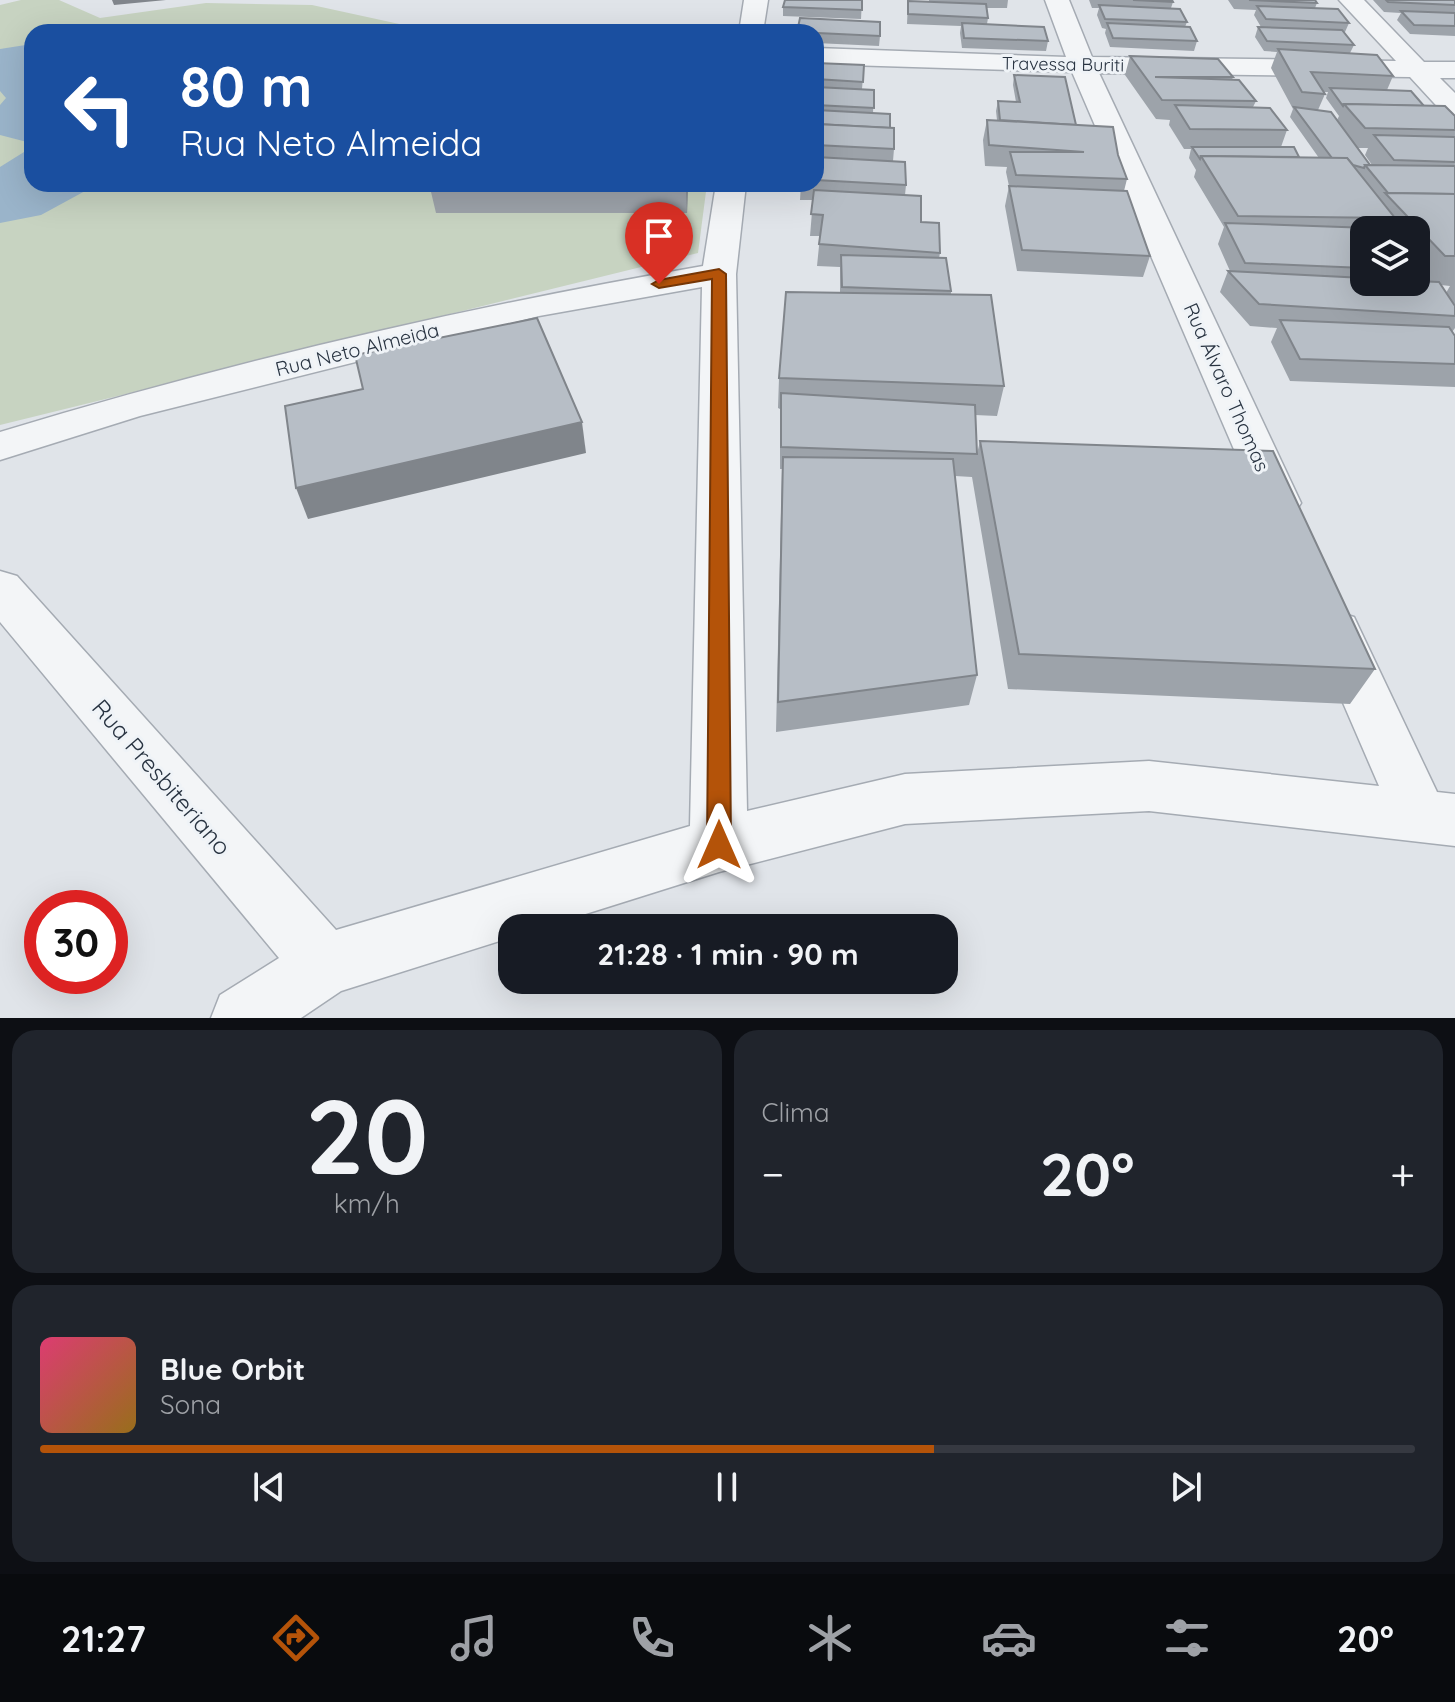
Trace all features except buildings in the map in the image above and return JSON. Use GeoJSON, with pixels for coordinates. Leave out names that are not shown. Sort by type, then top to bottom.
{"type":"FeatureCollection","features":[{"type":"Feature","properties":{"kind":"street"},"geometry":{"type":"LineString","coordinates":[[752,24],[756,0]]}},
{"type":"Feature","properties":{"kind":"street","name":"Rua Álvaro Thomas"},"geometry":{"type":"LineString","coordinates":[[1057,0],[1082,65],[1296,541]]}},
{"type":"Feature","properties":{"kind":"street"},"geometry":{"type":"LineString","coordinates":[[1351,0],[1455,109]]}},
{"type":"Feature","properties":{"kind":"street","name":"Travessa Buriti"},"geometry":{"type":"LineString","coordinates":[[824,56],[1082,65],[1455,70]]}},
{"type":"Feature","properties":{"kind":"street"},"geometry":{"type":"LineString","coordinates":[[719,845],[719,274],[730,192]]}},
{"type":"Feature","properties":{"kind":"street","name":"Rua Neto Almeida"},"geometry":{"type":"LineString","coordinates":[[0,446],[129,406],[539,305],[719,274]]}},
{"type":"Feature","properties":{"kind":"street","name":"Rua Presbiteriano"},"geometry":{"type":"LineString","coordinates":[[0,589],[325,965]]}},
{"type":"Feature","properties":{"kind":"street"},"geometry":{"type":"LineString","coordinates":[[1322,599],[1437,818]]}},
{"type":"Feature","properties":{"kind":"street"},"geometry":{"type":"LineString","coordinates":[[243,1018],[325,965],[719,845],[905,799],[1149,786],[1437,818]]}},
{"type":"Feature","properties":{"kind":"green space"},"geometry":{"type":"Polygon","coordinates":[[[21,0],[59,0],[100,18],[206,3],[312,5],[399,24],[24,24],[24,192],[706,192],[698,253],[0,425],[0,5],[21,0]]]}},
{"type":"Feature","properties":{"kind":"water"},"geometry":{"type":"Polygon","coordinates":[[[24,45],[24,141],[0,135],[0,105],[6,98],[0,91],[0,49],[24,45]]]}},
{"type":"Feature","properties":{"kind":"water"},"geometry":{"type":"Polygon","coordinates":[[[24,152],[24,192],[83,192],[41,215],[0,223],[0,167],[24,152]]]}},
{"type":"Feature","properties":{"kind":"route"},"geometry":{"type":"LineString","coordinates":[[659,284],[719,274],[719,845]]}}]}
